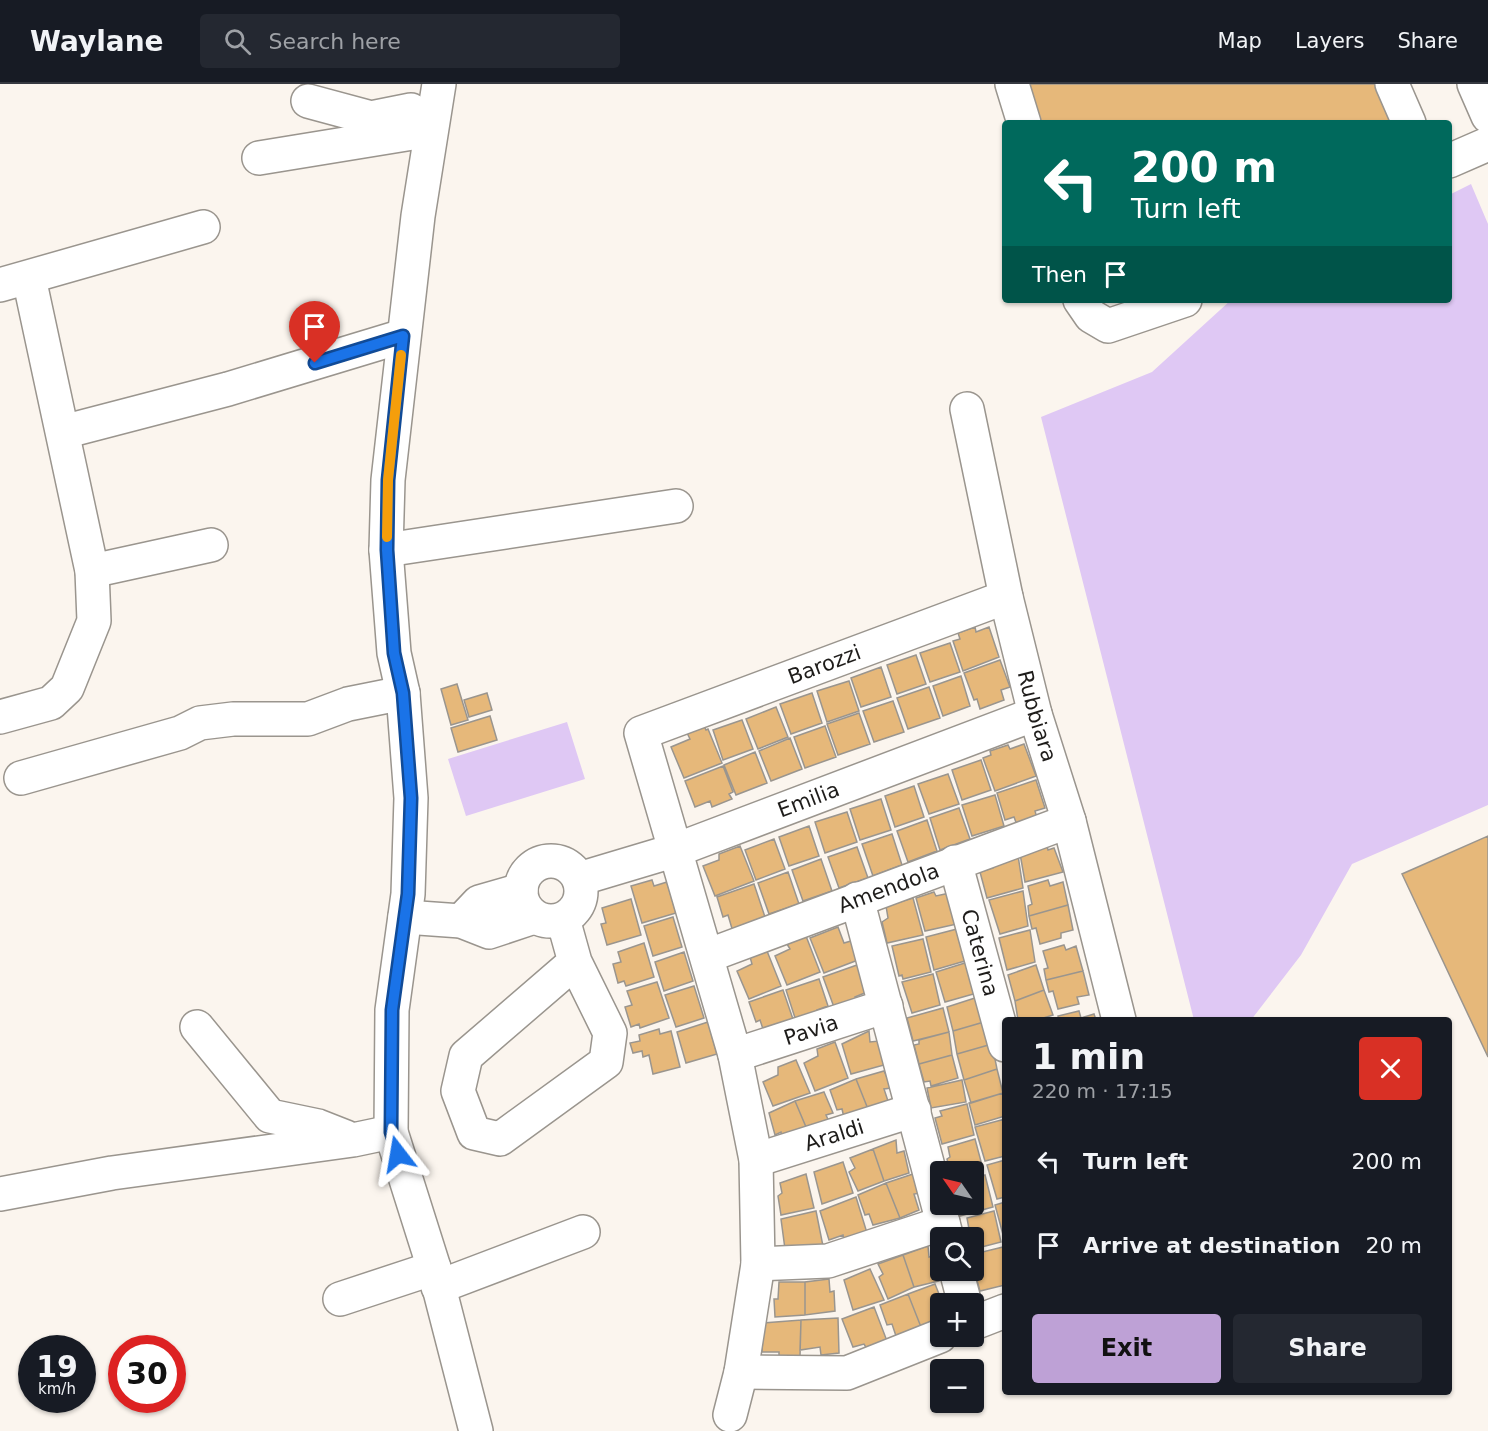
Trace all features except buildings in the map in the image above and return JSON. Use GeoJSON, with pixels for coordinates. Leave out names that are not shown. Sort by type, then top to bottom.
{"type":"FeatureCollection","features":[{"type":"Feature","properties":{"kind":"street"},"geometry":{"type":"LineString","coordinates":[[1012,84],[1023,120]]}},
{"type":"Feature","properties":{"kind":"street"},"geometry":{"type":"LineString","coordinates":[[1392,84],[1408,120]]}},
{"type":"Feature","properties":{"kind":"street"},"geometry":{"type":"LineString","coordinates":[[1474,84],[1488,116]]}},
{"type":"Feature","properties":{"kind":"street"},"geometry":{"type":"LineString","coordinates":[[308,101],[371,117],[435,106]]}},
{"type":"Feature","properties":{"kind":"street"},"geometry":{"type":"LineString","coordinates":[[259,158],[435,106]]}},
{"type":"Feature","properties":{"kind":"street"},"geometry":{"type":"LineString","coordinates":[[435,106],[418,216],[388,480],[387,550],[394,653],[403,693],[411,798],[408,894],[392,1010],[391,1132],[436,1278],[476,1431]]}},
{"type":"Feature","properties":{"kind":"street"},"geometry":{"type":"LineString","coordinates":[[1452,160],[1488,144]]}},
{"type":"Feature","properties":{"kind":"street"},"geometry":{"type":"LineString","coordinates":[[0,717],[51,703],[67,688],[94,621],[92,571],[63,432],[14,281],[203,227]]}},
{"type":"Feature","properties":{"kind":"street"},"geometry":{"type":"LineString","coordinates":[[1082,303],[1091,316],[1108,326],[1176,303]]}},
{"type":"Feature","properties":{"kind":"street"},"geometry":{"type":"LineString","coordinates":[[63,432],[228,389],[403,336]]}},
{"type":"Feature","properties":{"kind":"street","name":"Rubbiara"},"geometry":{"type":"LineString","coordinates":[[967,409],[1006,597],[1035,714],[1069,821],[1118,1017]]}},
{"type":"Feature","properties":{"kind":"street"},"geometry":{"type":"LineString","coordinates":[[387,550],[676,506]]}},
{"type":"Feature","properties":{"kind":"street"},"geometry":{"type":"LineString","coordinates":[[92,571],[211,544]]}},
{"type":"Feature","properties":{"kind":"street","name":"Barozzi"},"geometry":{"type":"LineString","coordinates":[[676,850],[641,733],[1006,597]]}},
{"type":"Feature","properties":{"kind":"street"},"geometry":{"type":"LineString","coordinates":[[21,778],[180,733],[200,723],[255,718],[308,719],[348,704],[403,693]]}},
{"type":"Feature","properties":{"kind":"street","name":"Emilia"},"geometry":{"type":"LineString","coordinates":[[579,879],[676,850],[1035,714]]}},
{"type":"Feature","properties":{"kind":"street","name":"Amendola"},"geometry":{"type":"LineString","coordinates":[[707,956],[1069,821]]}},
{"type":"Feature","properties":{"kind":"street"},"geometry":{"type":"LineString","coordinates":[[676,850],[735,1055],[756,1161],[758,1264],[741,1372],[730,1415]]}},
{"type":"Feature","properties":{"kind":"street"},"geometry":{"type":"LineString","coordinates":[[405,917],[461,921],[479,902],[539,909],[575,909],[581,895],[579,879],[573,870],[563,863],[552,861],[540,863],[525,877],[539,909],[575,962],[610,1033],[606,1062],[500,1139],[474,1133],[458,1091],[466,1056],[575,962]]}},
{"type":"Feature","properties":{"kind":"street","name":"Caterina"},"geometry":{"type":"LineString","coordinates":[[956,862],[1002,1034]]}},
{"type":"Feature","properties":{"kind":"street"},"geometry":{"type":"LineString","coordinates":[[857,899],[944,1227]]}},
{"type":"Feature","properties":{"kind":"street","name":"Pavia"},"geometry":{"type":"LineString","coordinates":[[735,1055],[886,1006]]}},
{"type":"Feature","properties":{"kind":"street"},"geometry":{"type":"LineString","coordinates":[[197,1027],[270,1116],[318,1126],[353,1140]]}},
{"type":"Feature","properties":{"kind":"street","name":"Araldi"},"geometry":{"type":"LineString","coordinates":[[756,1161],[914,1110]]}},
{"type":"Feature","properties":{"kind":"street"},"geometry":{"type":"LineString","coordinates":[[0,1194],[112,1173],[353,1140],[391,1132]]}},
{"type":"Feature","properties":{"kind":"street"},"geometry":{"type":"LineString","coordinates":[[340,1299],[436,1278],[583,1232]]}},
{"type":"Feature","properties":{"kind":"street"},"geometry":{"type":"LineString","coordinates":[[758,1264],[828,1261],[930,1234]]}},
{"type":"Feature","properties":{"kind":"street"},"geometry":{"type":"LineString","coordinates":[[984,1319],[1002,1312]]}},
{"type":"Feature","properties":{"kind":"street"},"geometry":{"type":"LineString","coordinates":[[741,1372],[847,1373],[930,1340]]}},
{"type":"Feature","properties":{"kind":"shaded area"},"geometry":{"type":"Polygon","coordinates":[[[1471,184],[1488,224],[1488,805],[1352,864],[1301,955],[1253,1017],[1193,1017],[1041,417],[1152,372],[1228,303],[1452,303],[1452,194],[1471,184]]]}},
{"type":"Feature","properties":{"kind":"shaded area"},"geometry":{"type":"Polygon","coordinates":[[[567,722],[585,779],[466,816],[448,759],[567,722]]]}},
{"type":"Feature","properties":{"kind":"slow traffic"},"geometry":{"type":"LineString","coordinates":[[387,537],[388,480],[401,355]]}},
{"type":"Feature","properties":{"kind":"route"},"geometry":{"type":"LineString","coordinates":[[315,363],[403,336],[388,480],[387,550],[394,653],[403,693],[411,798],[408,894],[392,1010],[391,1132],[398,1154]]}}]}
